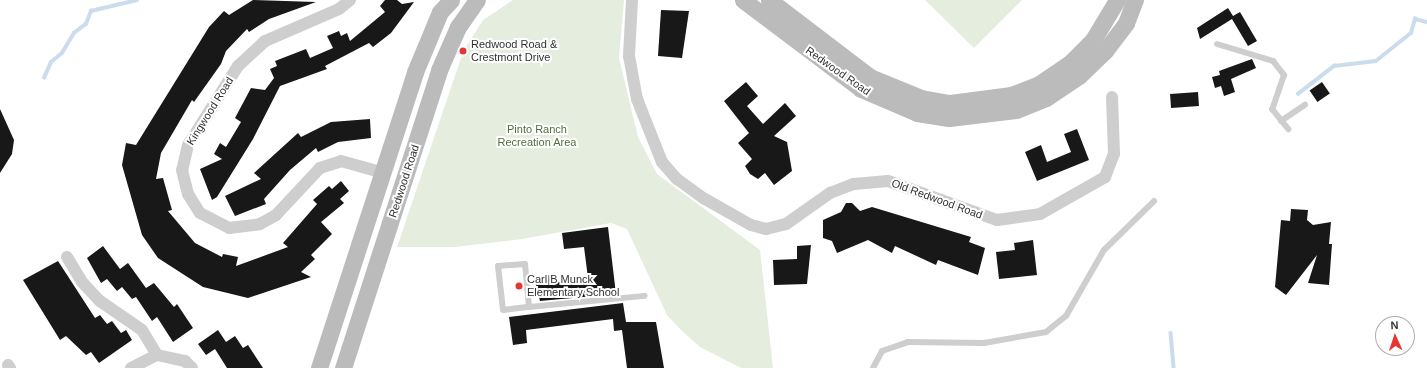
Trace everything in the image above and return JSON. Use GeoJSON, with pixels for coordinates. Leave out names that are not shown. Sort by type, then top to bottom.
{"type":"FeatureCollection","features":[{"type":"Feature","properties":{"kind":"main road","name":"Redwood Road"},"geometry":{"type":"LineString","coordinates":[[319,368],[427,38],[440,12],[450,0]]}},
{"type":"Feature","properties":{"kind":"main road","name":"Redwood Road"},"geometry":{"type":"LineString","coordinates":[[743,0],[861,89],[902,108],[949,118],[1016,110],[1046,98],[1079,76],[1105,51],[1126,23],[1135,0]]}},
{"type":"Feature","properties":{"kind":"main road","name":"Redwood Road"},"geometry":{"type":"LineString","coordinates":[[769,0],[870,77],[921,98],[950,102],[1011,95],[1039,84],[1069,64],[1093,40],[1117,0]]}},
{"type":"Feature","properties":{"kind":"main road","name":"Redwood Road"},"geometry":{"type":"LineString","coordinates":[[342,368],[439,70],[473,6]]}},
{"type":"Feature","properties":{"kind":"street","name":"Kingwood Road"},"geometry":{"type":"LineString","coordinates":[[350,0],[338,10],[264,41],[238,66],[188,145],[182,170],[188,194],[200,213],[228,228],[260,224],[276,215],[320,168],[341,161],[384,173]]}},
{"type":"Feature","properties":{"kind":"street"},"geometry":{"type":"LineString","coordinates":[[450,0],[473,6]]}},
{"type":"Feature","properties":{"kind":"street","name":"Old Redwood Road"},"geometry":{"type":"LineString","coordinates":[[632,0],[629,56],[637,99],[662,162],[677,179],[705,199],[746,222],[766,229],[786,224],[830,193],[854,184],[888,181],[997,220],[1040,214],[1105,177],[1114,154],[1112,97]]}},
{"type":"Feature","properties":{"kind":"street"},"geometry":{"type":"LineString","coordinates":[[66,257],[82,282],[100,301],[142,330],[157,355]]}},
{"type":"Feature","properties":{"kind":"street"},"geometry":{"type":"LineString","coordinates":[[131,368],[157,355],[185,361],[192,368]]}},
{"type":"Feature","properties":{"kind":"lane"},"geometry":{"type":"LineString","coordinates":[[1217,44],[1273,61],[1284,75],[1272,109],[1280,121],[1288,129]]}},
{"type":"Feature","properties":{"kind":"lane"},"geometry":{"type":"LineString","coordinates":[[1280,121],[1305,106]]}},
{"type":"Feature","properties":{"kind":"lane"},"geometry":{"type":"LineString","coordinates":[[873,368],[882,351],[908,342],[984,343],[1046,332],[1066,316],[1104,250],[1154,200]]}},
{"type":"Feature","properties":{"kind":"lane"},"geometry":{"type":"LineString","coordinates":[[529,307],[525,264],[498,266],[503,310],[644,296]]}},
{"type":"Feature","properties":{"kind":"green space","name":"Pinto Ranch Recreation Area"},"geometry":{"type":"Polygon","coordinates":[[[513,0],[624,0],[619,58],[638,137],[657,174],[760,250],[773,368],[741,368],[700,347],[681,330],[667,315],[627,229],[611,223],[522,239],[454,247],[397,247],[463,52],[483,20],[513,0]]]}},
{"type":"Feature","properties":{"kind":"green space"},"geometry":{"type":"Polygon","coordinates":[[[925,0],[1022,0],[974,48],[925,0]]]}},
{"type":"Feature","properties":{"kind":"building"},"geometry":{"type":"Polygon","coordinates":[[[253,0],[316,2],[269,19],[249,32],[247,29],[226,51],[221,64],[194,102],[192,100],[161,153],[156,179],[163,178],[172,210],[168,211],[195,243],[222,257],[223,254],[238,257],[236,266],[288,247],[283,243],[317,204],[313,200],[329,186],[332,189],[341,181],[349,191],[340,199],[344,203],[321,222],[332,234],[311,255],[315,259],[301,272],[311,277],[248,298],[203,287],[158,258],[142,235],[122,165],[126,143],[136,145],[209,27],[224,11],[229,15],[253,0]]]}},
{"type":"Feature","properties":{"kind":"building"},"geometry":{"type":"Polygon","coordinates":[[[385,0],[397,0],[402,4],[414,2],[391,33],[373,47],[369,43],[325,66],[327,69],[280,86],[253,139],[217,197],[212,200],[200,169],[222,159],[214,154],[220,143],[226,147],[241,122],[235,118],[251,88],[265,90],[274,78],[270,69],[277,66],[275,61],[306,49],[310,58],[333,48],[327,36],[339,31],[341,36],[347,33],[350,41],[385,12],[380,6],[385,0]]]}},
{"type":"Feature","properties":{"kind":"building"},"geometry":{"type":"Polygon","coordinates":[[[1228,8],[1233,16],[1240,12],[1257,41],[1248,46],[1232,19],[1200,39],[1197,28],[1228,8]]]}},
{"type":"Feature","properties":{"kind":"building"},"geometry":{"type":"Polygon","coordinates":[[[661,10],[689,11],[682,58],[658,56],[661,10]]]}},
{"type":"Feature","properties":{"kind":"building"},"geometry":{"type":"Polygon","coordinates":[[[1252,59],[1256,68],[1231,79],[1235,92],[1224,96],[1221,86],[1215,88],[1212,77],[1220,75],[1219,71],[1252,59]]]}},
{"type":"Feature","properties":{"kind":"building"},"geometry":{"type":"Polygon","coordinates":[[[746,82],[758,96],[747,106],[763,124],[785,103],[796,116],[774,136],[787,142],[792,171],[774,185],[765,173],[758,179],[750,174],[745,166],[752,159],[738,143],[749,133],[724,101],[746,82]]]}},
{"type":"Feature","properties":{"kind":"building"},"geometry":{"type":"Polygon","coordinates":[[[1322,82],[1330,94],[1317,102],[1310,90],[1322,82]]]}},
{"type":"Feature","properties":{"kind":"building"},"geometry":{"type":"Polygon","coordinates":[[[1198,92],[1199,106],[1171,108],[1170,94],[1198,92]]]}},
{"type":"Feature","properties":{"kind":"building"},"geometry":{"type":"Polygon","coordinates":[[[0,109],[14,140],[12,154],[0,173],[0,109]]]}},
{"type":"Feature","properties":{"kind":"building"},"geometry":{"type":"Polygon","coordinates":[[[370,119],[371,138],[338,142],[318,152],[316,148],[290,170],[264,199],[266,204],[235,216],[225,196],[261,179],[254,173],[298,133],[301,137],[331,122],[370,119]]]}},
{"type":"Feature","properties":{"kind":"building"},"geometry":{"type":"Polygon","coordinates":[[[1077,129],[1089,160],[1037,181],[1025,152],[1041,145],[1047,162],[1071,152],[1064,134],[1077,129]]]}},
{"type":"Feature","properties":{"kind":"building"},"geometry":{"type":"Polygon","coordinates":[[[846,203],[852,203],[860,211],[872,207],[971,237],[969,242],[985,248],[978,275],[938,260],[936,265],[895,246],[892,253],[868,240],[837,253],[832,241],[823,238],[823,220],[841,212],[846,203]]]}},
{"type":"Feature","properties":{"kind":"building"},"geometry":{"type":"Polygon","coordinates":[[[1291,209],[1308,210],[1307,220],[1313,225],[1331,222],[1329,244],[1332,244],[1329,285],[1308,283],[1317,255],[1286,295],[1275,287],[1281,220],[1290,221],[1291,209]]]}},
{"type":"Feature","properties":{"kind":"building"},"geometry":{"type":"Polygon","coordinates":[[[608,227],[616,294],[540,301],[534,277],[550,275],[551,283],[588,278],[584,247],[564,249],[562,233],[608,227]]]}},
{"type":"Feature","properties":{"kind":"building"},"geometry":{"type":"Polygon","coordinates":[[[1033,240],[1037,275],[999,279],[996,252],[1015,250],[1014,243],[1033,240]]]}},
{"type":"Feature","properties":{"kind":"building"},"geometry":{"type":"Polygon","coordinates":[[[811,245],[807,284],[774,285],[773,260],[797,259],[797,246],[811,245]]]}},
{"type":"Feature","properties":{"kind":"building"},"geometry":{"type":"Polygon","coordinates":[[[103,246],[120,269],[128,263],[146,288],[154,283],[174,307],[177,304],[193,328],[173,342],[157,317],[152,321],[136,297],[132,299],[122,287],[117,291],[107,279],[101,283],[87,258],[103,246]]]}},
{"type":"Feature","properties":{"kind":"building"},"geometry":{"type":"Polygon","coordinates":[[[58,261],[95,318],[100,315],[107,324],[112,321],[121,333],[126,330],[132,340],[99,363],[91,352],[86,355],[66,336],[60,340],[23,280],[58,261]]]}},
{"type":"Feature","properties":{"kind":"building"},"geometry":{"type":"Polygon","coordinates":[[[623,303],[626,322],[656,322],[664,368],[627,368],[622,330],[614,331],[613,319],[526,330],[527,343],[513,345],[509,317],[623,303]]]}},
{"type":"Feature","properties":{"kind":"building"},"geometry":{"type":"Polygon","coordinates":[[[218,330],[226,342],[235,336],[243,348],[248,345],[263,368],[227,368],[215,349],[206,355],[198,344],[218,330]]]}},
{"type":"Feature","properties":{"kind":"waterway"},"geometry":{"type":"LineString","coordinates":[[44,78],[51,62],[62,53],[74,33],[86,24],[91,11],[137,0]]}},
{"type":"Feature","properties":{"kind":"waterway"},"geometry":{"type":"LineString","coordinates":[[1298,94],[1334,66],[1376,61],[1411,33],[1415,19],[1427,22]]}},
{"type":"Feature","properties":{"kind":"waterway"},"geometry":{"type":"LineString","coordinates":[[1171,333],[1174,368]]}},
{"type":"Feature","properties":{"kind":"place","name":"Redwood Road & Crestmont Drive"},"geometry":{"type":"Point","coordinates":[463,51]}},
{"type":"Feature","properties":{"kind":"place","name":"Carl B Munck Elementary School"},"geometry":{"type":"Point","coordinates":[519,286]}}]}
